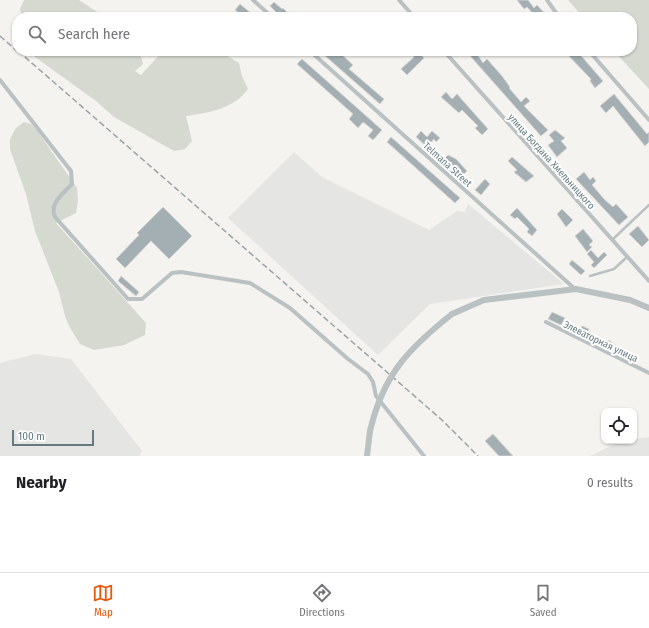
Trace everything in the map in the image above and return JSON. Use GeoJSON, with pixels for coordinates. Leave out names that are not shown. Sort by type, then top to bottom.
{"type":"FeatureCollection","features":[{"type":"Feature","properties":{"kind":"street"},"geometry":{"type":"LineString","coordinates":[[253,0],[266,12]]}},
{"type":"Feature","properties":{"kind":"street"},"geometry":{"type":"LineString","coordinates":[[399,0],[410,12]]}},
{"type":"Feature","properties":{"kind":"street"},"geometry":{"type":"LineString","coordinates":[[547,0],[555,12]]}},
{"type":"Feature","properties":{"kind":"street","name":"Telmana Street"},"geometry":{"type":"LineString","coordinates":[[316,56],[576,289]]}},
{"type":"Feature","properties":{"kind":"street","name":"улица Богдана Хмельницкого"},"geometry":{"type":"LineString","coordinates":[[448,56],[649,281]]}},
{"type":"Feature","properties":{"kind":"street"},"geometry":{"type":"LineString","coordinates":[[593,56],[649,120]]}},
{"type":"Feature","properties":{"kind":"street"},"geometry":{"type":"LineString","coordinates":[[0,80],[71,171],[72,184],[54,204],[52,211],[55,217],[128,299],[142,299],[172,273],[181,272],[250,283],[261,288],[290,308],[348,359],[368,374],[373,382],[376,396],[424,456]]}},
{"type":"Feature","properties":{"kind":"street"},"geometry":{"type":"LineString","coordinates":[[367,456],[375,408],[384,386],[402,360],[424,336],[452,314],[484,300],[576,289],[630,300],[649,308]]}},
{"type":"Feature","properties":{"kind":"street","name":"Элеваторная улица"},"geometry":{"type":"LineString","coordinates":[[546,322],[649,373]]}},
{"type":"Feature","properties":{"kind":"lane"},"geometry":{"type":"LineString","coordinates":[[611,240],[649,205]]}},
{"type":"Feature","properties":{"kind":"lane"},"geometry":{"type":"LineString","coordinates":[[590,276],[614,269],[627,257]]}},
{"type":"Feature","properties":{"kind":"shaded area"},"geometry":{"type":"Polygon","coordinates":[[[24,0],[79,0],[97,12],[21,12],[20,9],[24,0]]]}},
{"type":"Feature","properties":{"kind":"shaded area"},"geometry":{"type":"Polygon","coordinates":[[[568,0],[649,0],[649,89],[619,56],[637,56],[637,12],[579,12],[568,0]]]}},
{"type":"Feature","properties":{"kind":"shaded area"},"geometry":{"type":"Polygon","coordinates":[[[141,56],[143,64],[135,71],[141,75],[158,56],[227,56],[239,63],[242,76],[248,89],[242,96],[228,106],[186,116],[192,141],[185,149],[174,151],[114,117],[96,101],[35,57],[141,56]]]}},
{"type":"Feature","properties":{"kind":"shaded area"},"geometry":{"type":"Polygon","coordinates":[[[24,122],[31,124],[38,132],[77,188],[78,201],[76,213],[56,223],[146,323],[145,335],[124,345],[94,350],[80,344],[69,326],[59,292],[35,231],[26,194],[10,149],[10,139],[16,128],[24,122]]]}},
{"type":"Feature","properties":{"kind":"shaded area"},"geometry":{"type":"Polygon","coordinates":[[[294,152],[322,177],[429,230],[457,211],[465,212],[468,204],[564,284],[430,304],[378,355],[228,218],[294,152]]]}},
{"type":"Feature","properties":{"kind":"shaded area"},"geometry":{"type":"Polygon","coordinates":[[[35,354],[71,359],[142,451],[139,456],[0,456],[0,363],[35,354]]]}},
{"type":"Feature","properties":{"kind":"shaded area"},"geometry":{"type":"Polygon","coordinates":[[[649,437],[649,456],[590,456],[615,444],[637,444],[637,439],[649,437]]]}},
{"type":"Feature","properties":{"kind":"building"},"geometry":{"type":"Polygon","coordinates":[[[517,0],[528,0],[534,8],[537,5],[543,12],[532,12],[527,7],[524,9],[517,0]]]}},
{"type":"Feature","properties":{"kind":"building"},"geometry":{"type":"Polygon","coordinates":[[[274,2],[287,12],[276,12],[270,6],[274,2]]]}},
{"type":"Feature","properties":{"kind":"building"},"geometry":{"type":"Polygon","coordinates":[[[240,4],[250,12],[238,12],[235,10],[240,4]]]}},
{"type":"Feature","properties":{"kind":"building"},"geometry":{"type":"Polygon","coordinates":[[[325,56],[343,56],[353,65],[349,69],[384,99],[380,104],[325,56]]]}},
{"type":"Feature","properties":{"kind":"building"},"geometry":{"type":"Polygon","coordinates":[[[413,56],[422,56],[424,58],[407,75],[401,69],[414,57],[413,56]]]}},
{"type":"Feature","properties":{"kind":"building"},"geometry":{"type":"Polygon","coordinates":[[[470,56],[478,56],[483,63],[487,59],[502,76],[510,87],[509,88],[521,102],[526,97],[530,101],[524,106],[548,130],[541,136],[470,56]]]}},
{"type":"Feature","properties":{"kind":"building"},"geometry":{"type":"Polygon","coordinates":[[[569,56],[581,56],[603,81],[595,88],[590,81],[591,79],[569,56]]]}},
{"type":"Feature","properties":{"kind":"building"},"geometry":{"type":"Polygon","coordinates":[[[302,59],[382,130],[373,140],[368,136],[373,130],[363,122],[358,128],[349,119],[353,114],[297,64],[302,59]]]}},
{"type":"Feature","properties":{"kind":"building"},"geometry":{"type":"Polygon","coordinates":[[[446,92],[452,99],[457,94],[488,129],[482,135],[475,128],[478,126],[462,110],[459,113],[441,97],[446,92]]]}},
{"type":"Feature","properties":{"kind":"building"},"geometry":{"type":"Polygon","coordinates":[[[614,94],[647,134],[649,132],[649,142],[645,146],[613,106],[606,113],[600,106],[614,94]]]}},
{"type":"Feature","properties":{"kind":"building"},"geometry":{"type":"Polygon","coordinates":[[[555,130],[565,138],[561,141],[567,148],[557,157],[548,145],[554,141],[549,135],[555,130]]]}},
{"type":"Feature","properties":{"kind":"building"},"geometry":{"type":"Polygon","coordinates":[[[421,131],[427,137],[432,131],[440,138],[436,142],[434,139],[427,147],[416,137],[421,131]]]}},
{"type":"Feature","properties":{"kind":"building"},"geometry":{"type":"Polygon","coordinates":[[[391,137],[460,198],[455,203],[387,142],[391,137]]]}},
{"type":"Feature","properties":{"kind":"building"},"geometry":{"type":"Polygon","coordinates":[[[448,155],[456,159],[467,171],[461,177],[442,161],[448,155]]]}},
{"type":"Feature","properties":{"kind":"building"},"geometry":{"type":"Polygon","coordinates":[[[512,157],[534,176],[526,182],[514,172],[517,170],[508,161],[512,157]]]}},
{"type":"Feature","properties":{"kind":"building"},"geometry":{"type":"Polygon","coordinates":[[[584,172],[590,180],[593,177],[596,181],[592,185],[604,199],[613,207],[616,204],[628,217],[619,225],[576,179],[584,172]]]}},
{"type":"Feature","properties":{"kind":"building"},"geometry":{"type":"Polygon","coordinates":[[[485,179],[490,184],[481,195],[475,190],[485,179]]]}},
{"type":"Feature","properties":{"kind":"building"},"geometry":{"type":"Polygon","coordinates":[[[163,207],[192,236],[169,259],[151,241],[125,268],[116,259],[139,235],[137,233],[163,207]]]}},
{"type":"Feature","properties":{"kind":"building"},"geometry":{"type":"Polygon","coordinates":[[[517,208],[537,230],[532,236],[527,232],[529,229],[517,217],[515,219],[510,215],[517,208]]]}},
{"type":"Feature","properties":{"kind":"building"},"geometry":{"type":"Polygon","coordinates":[[[562,209],[573,220],[566,227],[557,214],[562,209]]]}},
{"type":"Feature","properties":{"kind":"building"},"geometry":{"type":"Polygon","coordinates":[[[638,226],[649,240],[642,247],[629,234],[638,226]]]}},
{"type":"Feature","properties":{"kind":"building"},"geometry":{"type":"Polygon","coordinates":[[[583,229],[593,241],[589,245],[592,247],[587,252],[575,236],[583,229]]]}},
{"type":"Feature","properties":{"kind":"building"},"geometry":{"type":"Polygon","coordinates":[[[591,250],[598,258],[604,252],[607,255],[594,268],[591,265],[594,262],[587,254],[591,250]]]}},
{"type":"Feature","properties":{"kind":"building"},"geometry":{"type":"Polygon","coordinates":[[[572,260],[585,271],[581,275],[569,264],[572,260]]]}},
{"type":"Feature","properties":{"kind":"building"},"geometry":{"type":"Polygon","coordinates":[[[121,276],[139,292],[136,296],[118,281],[121,276]]]}},
{"type":"Feature","properties":{"kind":"building"},"geometry":{"type":"Polygon","coordinates":[[[552,312],[565,318],[561,325],[548,319],[552,312]]]}},
{"type":"Feature","properties":{"kind":"building"},"geometry":{"type":"Polygon","coordinates":[[[572,325],[580,330],[582,326],[589,329],[587,332],[594,335],[593,337],[606,343],[608,340],[622,349],[619,354],[569,330],[572,325]]]}},
{"type":"Feature","properties":{"kind":"building"},"geometry":{"type":"Polygon","coordinates":[[[493,434],[513,456],[499,456],[485,441],[493,434]]]}},
{"type":"Feature","properties":{"kind":"railway"},"geometry":{"type":"LineString","coordinates":[[0,36],[12,47]]}},
{"type":"Feature","properties":{"kind":"railway"},"geometry":{"type":"LineString","coordinates":[[24,56],[442,420],[478,456]]}}]}
